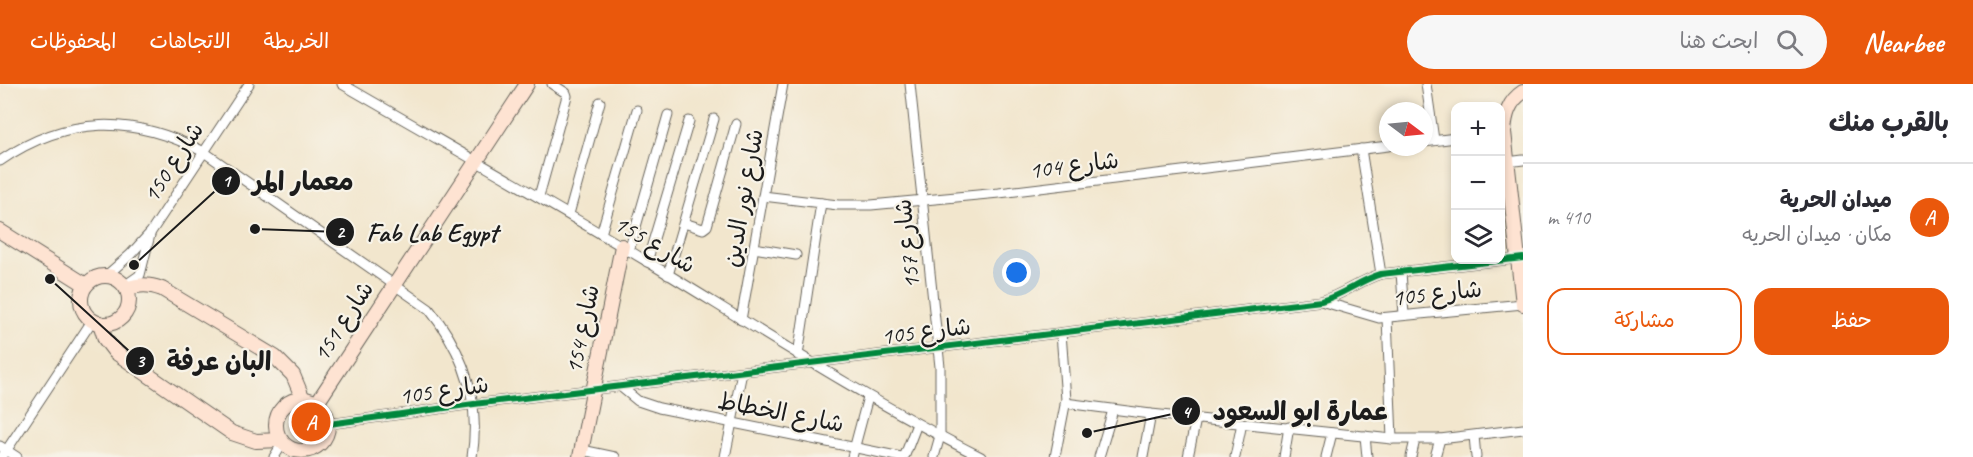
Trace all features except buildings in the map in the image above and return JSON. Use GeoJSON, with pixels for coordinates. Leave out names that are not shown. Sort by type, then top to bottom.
{"type":"FeatureCollection","features":[{"type":"Feature","properties":{"kind":"street","name":"شارع 150"},"geometry":{"type":"LineString","coordinates":[[107,275],[151,232],[249,84]]}},
{"type":"Feature","properties":{"kind":"street","name":"شارع 155"},"geometry":{"type":"LineString","coordinates":[[342,84],[539,196],[868,397],[981,457]]}},
{"type":"Feature","properties":{"kind":"street","name":"شارع 151"},"geometry":{"type":"LineString","coordinates":[[310,401],[395,284],[527,84]]}},
{"type":"Feature","properties":{"kind":"street"},"geometry":{"type":"LineString","coordinates":[[539,196],[567,96],[552,84]]}},
{"type":"Feature","properties":{"kind":"street","name":"شارع نور الدين"},"geometry":{"type":"LineString","coordinates":[[741,320],[783,84]]}},
{"type":"Feature","properties":{"kind":"street","name":"شارع 157"},"geometry":{"type":"LineString","coordinates":[[910,84],[941,385],[939,436],[934,457]]}},
{"type":"Feature","properties":{"kind":"street"},"geometry":{"type":"LineString","coordinates":[[1426,84],[1427,102]]}},
{"type":"Feature","properties":{"kind":"street"},"geometry":{"type":"LineString","coordinates":[[1505,118],[1509,106],[1523,92]]}},
{"type":"Feature","properties":{"kind":"street"},"geometry":{"type":"LineString","coordinates":[[569,214],[600,102]]}},
{"type":"Feature","properties":{"kind":"street"},"geometry":{"type":"LineString","coordinates":[[601,234],[638,110]]}},
{"type":"Feature","properties":{"kind":"street"},"geometry":{"type":"LineString","coordinates":[[626,249],[668,116]]}},
{"type":"Feature","properties":{"kind":"street"},"geometry":{"type":"LineString","coordinates":[[668,275],[714,119]]}},
{"type":"Feature","properties":{"kind":"street"},"geometry":{"type":"LineString","coordinates":[[648,262],[689,121]]}},
{"type":"Feature","properties":{"kind":"street"},"geometry":{"type":"LineString","coordinates":[[684,223],[703,229],[707,226],[736,124]]}},
{"type":"Feature","properties":{"kind":"street"},"geometry":{"type":"LineString","coordinates":[[0,161],[19,148],[44,136],[71,128],[98,125],[126,125],[153,130],[179,139],[204,152],[429,309],[442,325],[463,363],[474,404],[472,457]]}},
{"type":"Feature","properties":{"kind":"street"},"geometry":{"type":"LineString","coordinates":[[1433,141],[1451,138]]}},
{"type":"Feature","properties":{"kind":"street","name":"شارع 104"},"geometry":{"type":"LineString","coordinates":[[763,196],[821,203],[871,205],[922,201],[1379,147]]}},
{"type":"Feature","properties":{"kind":"street"},"geometry":{"type":"LineString","coordinates":[[1361,149],[1381,274]]}},
{"type":"Feature","properties":{"kind":"street"},"geometry":{"type":"LineString","coordinates":[[1505,150],[1520,258],[1523,304]]}},
{"type":"Feature","properties":{"kind":"street"},"geometry":{"type":"LineString","coordinates":[[1507,162],[1523,160]]}},
{"type":"Feature","properties":{"kind":"street"},"geometry":{"type":"LineString","coordinates":[[798,355],[821,203]]}},
{"type":"Feature","properties":{"kind":"street"},"geometry":{"type":"LineString","coordinates":[[0,231],[86,285]]}},
{"type":"Feature","properties":{"kind":"street","name":"شارع 150"},"geometry":{"type":"LineString","coordinates":[[126,287],[140,274],[144,266],[151,232]]}},
{"type":"Feature","properties":{"kind":"street"},"geometry":{"type":"LineString","coordinates":[[754,248],[796,255]]}},
{"type":"Feature","properties":{"kind":"street","name":"شارع 154"},"geometry":{"type":"LineString","coordinates":[[581,454],[592,390],[626,249]]}},
{"type":"Feature","properties":{"kind":"street","name":"شارع 105"},"geometry":{"type":"LineString","coordinates":[[329,424],[474,404],[1321,301],[1340,295],[1362,281],[1381,274],[1520,258]]}},
{"type":"Feature","properties":{"kind":"street"},"geometry":{"type":"LineString","coordinates":[[1401,272],[1404,315]]}},
{"type":"Feature","properties":{"kind":"street"},"geometry":{"type":"LineString","coordinates":[[96,322],[113,322],[124,315],[129,302],[126,287],[117,279],[107,275],[95,278],[86,285],[81,296],[82,307],[96,322],[115,352],[232,433],[256,441],[282,442]]}},
{"type":"Feature","properties":{"kind":"street"},"geometry":{"type":"LineString","coordinates":[[126,287],[150,285],[162,288],[275,357],[293,375],[310,401],[326,412],[329,424],[326,436],[317,452],[300,452],[288,448],[282,442],[276,424],[281,409],[295,400],[310,401]]}},
{"type":"Feature","properties":{"kind":"street","name":"شارع 105"},"geometry":{"type":"LineString","coordinates":[[1321,301],[1340,305],[1371,317],[1387,318],[1523,304]]}},
{"type":"Feature","properties":{"kind":"street"},"geometry":{"type":"LineString","coordinates":[[1387,318],[1392,439]]}},
{"type":"Feature","properties":{"kind":"street"},"geometry":{"type":"LineString","coordinates":[[17,457],[3,451],[96,322]]}},
{"type":"Feature","properties":{"kind":"street"},"geometry":{"type":"LineString","coordinates":[[1055,457],[1065,403],[1061,333]]}},
{"type":"Feature","properties":{"kind":"street"},"geometry":{"type":"LineString","coordinates":[[725,457],[742,372]]}},
{"type":"Feature","properties":{"kind":"street","name":"شارع الخطاط"},"geometry":{"type":"LineString","coordinates":[[621,387],[648,405],[903,457],[918,424]]}},
{"type":"Feature","properties":{"kind":"street"},"geometry":{"type":"LineString","coordinates":[[852,457],[868,397]]}},
{"type":"Feature","properties":{"kind":"street"},"geometry":{"type":"LineString","coordinates":[[1065,403],[1392,439],[1440,440],[1523,429]]}},
{"type":"Feature","properties":{"kind":"street"},"geometry":{"type":"LineString","coordinates":[[1099,457],[1113,410]]}},
{"type":"Feature","properties":{"kind":"street"},"geometry":{"type":"LineString","coordinates":[[1143,457],[1151,414]]}},
{"type":"Feature","properties":{"kind":"street"},"geometry":{"type":"LineString","coordinates":[[1188,457],[1196,419]]}},
{"type":"Feature","properties":{"kind":"street"},"geometry":{"type":"LineString","coordinates":[[1235,457],[1242,423]]}},
{"type":"Feature","properties":{"kind":"street"},"geometry":{"type":"LineString","coordinates":[[1284,457],[1289,427]]}},
{"type":"Feature","properties":{"kind":"street"},"geometry":{"type":"LineString","coordinates":[[1326,457],[1332,433]]}},
{"type":"Feature","properties":{"kind":"street"},"geometry":{"type":"LineString","coordinates":[[1365,436],[1367,457]]}},
{"type":"Feature","properties":{"kind":"street"},"geometry":{"type":"LineString","coordinates":[[1474,436],[1476,457]]}},
{"type":"Feature","properties":{"kind":"street"},"geometry":{"type":"LineString","coordinates":[[1411,457],[1415,440]]}},
{"type":"Feature","properties":{"kind":"street"},"geometry":{"type":"LineString","coordinates":[[1435,457],[1440,440]]}},
{"type":"Feature","properties":{"kind":"street"},"geometry":{"type":"LineString","coordinates":[[274,457],[282,442]]}},
{"type":"Feature","properties":{"kind":"street"},"geometry":{"type":"LineString","coordinates":[[581,454],[615,457]]}},
{"type":"Feature","properties":{"kind":"cycle path"},"geometry":{"type":"LineString","coordinates":[[329,424],[474,404],[1321,301],[1381,274],[1523,258]]}},
{"type":"Feature","properties":{"kind":"place","name":"Fab Lab Egypt"},"geometry":{"type":"Point","coordinates":[255,229]}},
{"type":"Feature","properties":{"kind":"place","name":"معمار المر"},"geometry":{"type":"Point","coordinates":[134,265]}},
{"type":"Feature","properties":{"kind":"place","name":"البان عرفة"},"geometry":{"type":"Point","coordinates":[50,279]}},
{"type":"Feature","properties":{"kind":"place","name":"ميدان الحرية"},"geometry":{"type":"Point","coordinates":[311,422]}},
{"type":"Feature","properties":{"kind":"place","name":"عمارة ابو السعود"},"geometry":{"type":"Point","coordinates":[1087,433]}}]}
